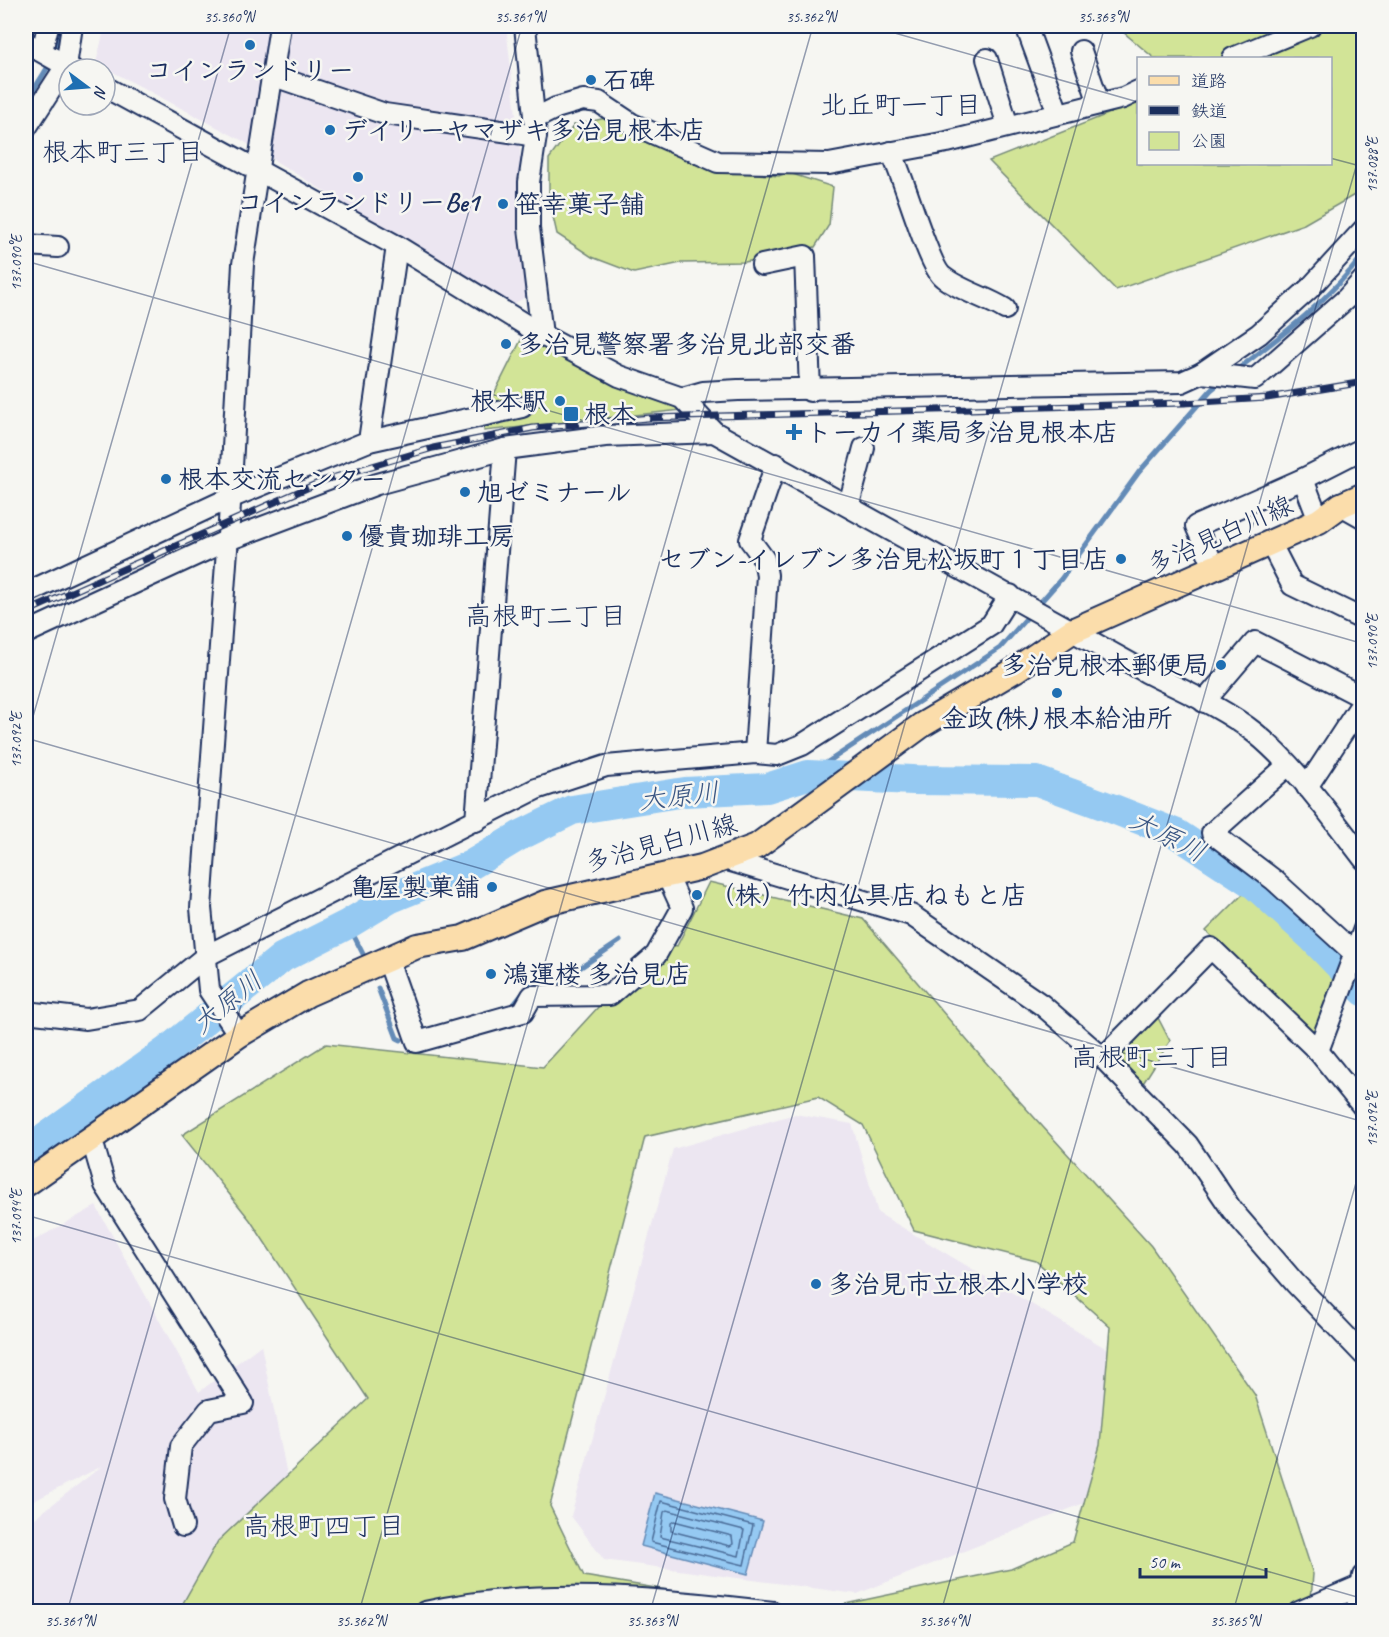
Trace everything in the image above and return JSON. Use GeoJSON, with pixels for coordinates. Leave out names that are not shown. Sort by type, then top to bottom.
{"type":"FeatureCollection","features":[{"type":"Feature","properties":{"kind":"main road","name":"多治見白川線"},"geometry":{"type":"LineString","coordinates":[[26,1184],[91,1137],[233,1027],[417,946],[463,938],[544,903],[667,875],[724,859],[757,846],[922,725],[1015,670],[1072,631],[1271,544],[1320,521],[1341,505],[1364,495]]}},
{"type":"Feature","properties":{"kind":"street"},"geometry":{"type":"LineString","coordinates":[[48,26],[34,47],[57,60]]}},
{"type":"Feature","properties":{"kind":"street"},"geometry":{"type":"LineString","coordinates":[[70,57],[72,26]]}},
{"type":"Feature","properties":{"kind":"street"},"geometry":{"type":"LineString","coordinates":[[233,1027],[209,990],[201,908],[228,540],[243,264],[255,171],[280,26]]}},
{"type":"Feature","properties":{"kind":"street"},"geometry":{"type":"LineString","coordinates":[[525,26],[535,128],[529,182],[529,228],[542,335]]}},
{"type":"Feature","properties":{"kind":"street"},"geometry":{"type":"LineString","coordinates":[[1026,26],[1058,113]]}},
{"type":"Feature","properties":{"kind":"street"},"geometry":{"type":"LineString","coordinates":[[1235,57],[1311,26]]}},
{"type":"Feature","properties":{"kind":"street"},"geometry":{"type":"LineString","coordinates":[[1081,51],[1099,103]]}},
{"type":"Feature","properties":{"kind":"street"},"geometry":{"type":"LineString","coordinates":[[987,59],[1008,126]]}},
{"type":"Feature","properties":{"kind":"street"},"geometry":{"type":"LineString","coordinates":[[271,75],[385,114],[535,128],[556,108],[584,100],[599,102],[632,124],[718,162],[829,164],[947,142],[1137,91]]}},
{"type":"Feature","properties":{"kind":"street"},"geometry":{"type":"LineString","coordinates":[[26,128],[57,84]]}},
{"type":"Feature","properties":{"kind":"street"},"geometry":{"type":"LineString","coordinates":[[117,94],[255,171],[397,246],[542,335],[618,376],[682,398],[714,432],[849,504],[1044,616],[1218,708],[1256,734],[1287,766],[1307,787],[1364,859]]}},
{"type":"Feature","properties":{"kind":"street"},"geometry":{"type":"LineString","coordinates":[[891,152],[899,167],[919,226],[941,276],[1005,309]]}},
{"type":"Feature","properties":{"kind":"street"},"geometry":{"type":"LineString","coordinates":[[682,398],[715,392],[1182,382],[1202,373],[1259,334],[1293,304],[1364,229]]}},
{"type":"Feature","properties":{"kind":"street"},"geometry":{"type":"LineString","coordinates":[[26,245],[58,247]]}},
{"type":"Feature","properties":{"kind":"street"},"geometry":{"type":"LineString","coordinates":[[369,441],[397,246]]}},
{"type":"Feature","properties":{"kind":"street"},"geometry":{"type":"LineString","coordinates":[[762,265],[805,256],[810,391]]}},
{"type":"Feature","properties":{"kind":"street"},"geometry":{"type":"LineString","coordinates":[[1202,373],[1255,379],[1347,298],[1364,279]]}},
{"type":"Feature","properties":{"kind":"street"},"geometry":{"type":"LineString","coordinates":[[26,593],[230,498],[369,441],[522,407]]}},
{"type":"Feature","properties":{"kind":"street"},"geometry":{"type":"LineString","coordinates":[[26,633],[228,540],[377,484],[505,448],[605,436],[714,432]]}},
{"type":"Feature","properties":{"kind":"street"},"geometry":{"type":"LineString","coordinates":[[476,821],[505,448]]}},
{"type":"Feature","properties":{"kind":"street"},"geometry":{"type":"LineString","coordinates":[[849,504],[864,448]]}},
{"type":"Feature","properties":{"kind":"street"},"geometry":{"type":"LineString","coordinates":[[1215,569],[1196,526],[1303,479],[1364,448]]}},
{"type":"Feature","properties":{"kind":"street"},"geometry":{"type":"LineString","coordinates":[[755,753],[767,575],[764,559],[750,540],[776,464]]}},
{"type":"Feature","properties":{"kind":"street"},"geometry":{"type":"LineString","coordinates":[[1303,479],[1320,521]]}},
{"type":"Feature","properties":{"kind":"street"},"geometry":{"type":"LineString","coordinates":[[1341,505],[1364,518]]}},
{"type":"Feature","properties":{"kind":"street"},"geometry":{"type":"LineString","coordinates":[[1271,544],[1292,585],[1364,620]]}},
{"type":"Feature","properties":{"kind":"street"},"geometry":{"type":"LineString","coordinates":[[26,1012],[86,1019],[140,1010],[206,956],[536,789],[606,766],[755,753],[777,755],[802,745],[991,625],[1014,598]]}},
{"type":"Feature","properties":{"kind":"street"},"geometry":{"type":"LineString","coordinates":[[1204,702],[1255,642],[1364,699],[1307,787]]}},
{"type":"Feature","properties":{"kind":"street"},"geometry":{"type":"LineString","coordinates":[[1287,766],[1212,833],[1274,880],[1354,952]]}},
{"type":"Feature","properties":{"kind":"street"},"geometry":{"type":"LineString","coordinates":[[724,859],[911,915],[1042,1005],[1103,1058],[1188,1145],[1232,1210],[1295,1283],[1364,1355]]}},
{"type":"Feature","properties":{"kind":"street"},"geometry":{"type":"LineString","coordinates":[[388,960],[417,1042],[523,1012],[532,996],[609,995],[656,955],[682,908],[667,875]]}},
{"type":"Feature","properties":{"kind":"street"},"geometry":{"type":"LineString","coordinates":[[1318,1051],[1364,929]]}},
{"type":"Feature","properties":{"kind":"street"},"geometry":{"type":"LineString","coordinates":[[1103,1058],[1211,948],[1318,1051],[1364,1108]]}},
{"type":"Feature","properties":{"kind":"street"},"geometry":{"type":"LineString","coordinates":[[91,1137],[105,1185],[243,1402],[209,1410],[181,1446],[175,1499],[183,1526]]}},
{"type":"Feature","properties":{"kind":"street"},"geometry":{"type":"LineString","coordinates":[[1299,1611],[1363,1579]]}},
{"type":"Feature","properties":{"kind":"street"},"geometry":{"type":"LineString","coordinates":[[1356,1611],[1363,1579]]}},
{"type":"Feature","properties":{"kind":"street"},"geometry":{"type":"LineString","coordinates":[[425,1611],[466,1602],[555,1594],[665,1600],[773,1611]]}},
{"type":"Feature","properties":{"kind":"shaded area"},"geometry":{"type":"Polygon","coordinates":[[[105,26],[506,26],[524,186],[531,294],[510,306],[243,141],[117,74],[117,57],[97,57],[105,26]]]}},
{"type":"Feature","properties":{"kind":"shaded area","name":"多治見市立根本小学校"},"geometry":{"type":"Polygon","coordinates":[[[795,1114],[852,1124],[878,1213],[1117,1355],[1089,1501],[857,1594],[604,1560],[571,1516],[673,1149],[795,1114]]]}},
{"type":"Feature","properties":{"kind":"shaded area"},"geometry":{"type":"Polygon","coordinates":[[[96,1206],[199,1392],[261,1345],[287,1475],[202,1611],[26,1611],[26,1525],[102,1466],[26,1505],[26,1245],[96,1206]]]}},
{"type":"Feature","properties":{"kind":"green space"},"geometry":{"type":"Polygon","coordinates":[[[1116,26],[1363,26],[1363,190],[1304,224],[1116,290],[989,161],[1137,102],[1137,165],[1332,165],[1332,57],[1153,57],[1116,26]]]}},
{"type":"Feature","properties":{"kind":"green space"},"geometry":{"type":"Polygon","coordinates":[[[606,118],[690,161],[721,171],[779,176],[786,172],[833,187],[829,225],[815,247],[745,262],[681,263],[634,273],[592,257],[557,234],[549,199],[549,159],[574,125],[606,118]]]}},
{"type":"Feature","properties":{"kind":"green space"},"geometry":{"type":"Polygon","coordinates":[[[524,334],[664,399],[682,410],[484,431],[485,412],[524,334]]]}},
{"type":"Feature","properties":{"kind":"green space"},"geometry":{"type":"Polygon","coordinates":[[[709,882],[863,919],[1013,1094],[1151,1246],[1255,1395],[1313,1574],[1310,1611],[812,1611],[1011,1569],[1073,1542],[1100,1445],[1110,1327],[1036,1261],[914,1230],[863,1125],[818,1097],[645,1137],[550,1506],[584,1576],[794,1611],[178,1612],[218,1541],[368,1399],[250,1220],[182,1135],[326,1044],[543,1067],[658,942],[677,946],[709,882]]]}},
{"type":"Feature","properties":{"kind":"green space"},"geometry":{"type":"Polygon","coordinates":[[[1245,892],[1339,977],[1316,1037],[1206,931],[1245,892]]]}},
{"type":"Feature","properties":{"kind":"green space"},"geometry":{"type":"Polygon","coordinates":[[[1155,1012],[1170,1041],[1142,1085],[1111,1056],[1155,1012]]]}},
{"type":"Feature","properties":{"kind":"water"},"geometry":{"type":"Polygon","coordinates":[[[655,1493],[763,1521],[748,1574],[641,1546],[655,1493]]]}},
{"type":"Feature","properties":{"kind":"waterway"},"geometry":{"type":"LineString","coordinates":[[26,101],[53,56],[60,37],[61,26]]}},
{"type":"Feature","properties":{"kind":"waterway"},"geometry":{"type":"LineString","coordinates":[[1234,372],[1319,303],[1364,254]]}},
{"type":"Feature","properties":{"kind":"waterway"},"geometry":{"type":"LineString","coordinates":[[808,775],[1000,648],[1061,579],[1139,472],[1211,390],[1222,381]]}},
{"type":"Feature","properties":{"kind":"waterway","name":"大原川"},"geometry":{"type":"LineString","coordinates":[[26,1152],[168,1050],[283,957],[348,924],[391,898],[469,866],[519,836],[572,810],[685,792],[767,788],[808,775],[913,780],[1037,781],[1111,808],[1177,834],[1255,885],[1313,938],[1364,991]]}},
{"type":"Feature","properties":{"kind":"waterway"},"geometry":{"type":"LineString","coordinates":[[348,924],[363,954]]}},
{"type":"Feature","properties":{"kind":"waterway"},"geometry":{"type":"LineString","coordinates":[[547,990],[620,941]]}},
{"type":"Feature","properties":{"kind":"waterway"},"geometry":{"type":"LineString","coordinates":[[511,1008],[531,983],[536,991]]}},
{"type":"Feature","properties":{"kind":"waterway"},"geometry":{"type":"LineString","coordinates":[[378,988],[397,1038],[401,1040]]}},
{"type":"Feature","properties":{"kind":"railway"},"geometry":{"type":"LineString","coordinates":[[26,612],[325,480],[433,448],[533,428],[649,418],[1184,403],[1267,398],[1364,382]]}},
{"type":"Feature","properties":{"kind":"place","name":"コインランドリー"},"geometry":{"type":"Point","coordinates":[250,45]}},
{"type":"Feature","properties":{"kind":"place","name":"石碑"},"geometry":{"type":"Point","coordinates":[591,80]}},
{"type":"Feature","properties":{"kind":"place","name":"デイリーヤマザキ多治見根本店"},"geometry":{"type":"Point","coordinates":[330,130]}},
{"type":"Feature","properties":{"kind":"place","name":"コインランドリーBe1"},"geometry":{"type":"Point","coordinates":[358,177]}},
{"type":"Feature","properties":{"kind":"place","name":"笹幸菓子舗"},"geometry":{"type":"Point","coordinates":[503,204]}},
{"type":"Feature","properties":{"kind":"place","name":"多治見警察署多治見北部交番"},"geometry":{"type":"Point","coordinates":[506,344]}},
{"type":"Feature","properties":{"kind":"place","name":"根本駅"},"geometry":{"type":"Point","coordinates":[560,401]}},
{"type":"Feature","properties":{"kind":"place","name":"根本"},"geometry":{"type":"Point","coordinates":[571,414]}},
{"type":"Feature","properties":{"kind":"place","name":"トーカイ薬局多治見根本店"},"geometry":{"type":"Point","coordinates":[794,432]}},
{"type":"Feature","properties":{"kind":"place","name":"根本交流センター"},"geometry":{"type":"Point","coordinates":[166,479]}},
{"type":"Feature","properties":{"kind":"place","name":"旭ゼミナール"},"geometry":{"type":"Point","coordinates":[465,492]}},
{"type":"Feature","properties":{"kind":"place","name":"優貴珈琲工房"},"geometry":{"type":"Point","coordinates":[347,536]}},
{"type":"Feature","properties":{"kind":"place","name":"セブン-イレブン多治見松坂町１丁目店"},"geometry":{"type":"Point","coordinates":[1121,559]}},
{"type":"Feature","properties":{"kind":"place","name":"多治見根本郵便局"},"geometry":{"type":"Point","coordinates":[1221,665]}},
{"type":"Feature","properties":{"kind":"place","name":"金政(株) 根本給油所"},"geometry":{"type":"Point","coordinates":[1057,693]}},
{"type":"Feature","properties":{"kind":"place","name":"亀屋製菓舗"},"geometry":{"type":"Point","coordinates":[492,887]}},
{"type":"Feature","properties":{"kind":"place","name":"（株）竹内仏具店 ねもと店"},"geometry":{"type":"Point","coordinates":[697,895]}},
{"type":"Feature","properties":{"kind":"place","name":"鴻運楼 多治見店"},"geometry":{"type":"Point","coordinates":[491,974]}},
{"type":"Feature","properties":{"kind":"place","name":"多治見市立根本小学校"},"geometry":{"type":"Point","coordinates":[816,1284]}},
{"type":"Feature","properties":{"kind":"district","name":"北丘町一丁目"},"geometry":{"type":"Point","coordinates":[901,105]}},
{"type":"Feature","properties":{"kind":"district","name":"根本町三丁目"},"geometry":{"type":"Point","coordinates":[123,152]}},
{"type":"Feature","properties":{"kind":"district","name":"高根町二丁目"},"geometry":{"type":"Point","coordinates":[546,616]}},
{"type":"Feature","properties":{"kind":"district","name":"高根町三丁目"},"geometry":{"type":"Point","coordinates":[1152,1057]}},
{"type":"Feature","properties":{"kind":"district","name":"高根町四丁目"},"geometry":{"type":"Point","coordinates":[324,1526]}}]}
